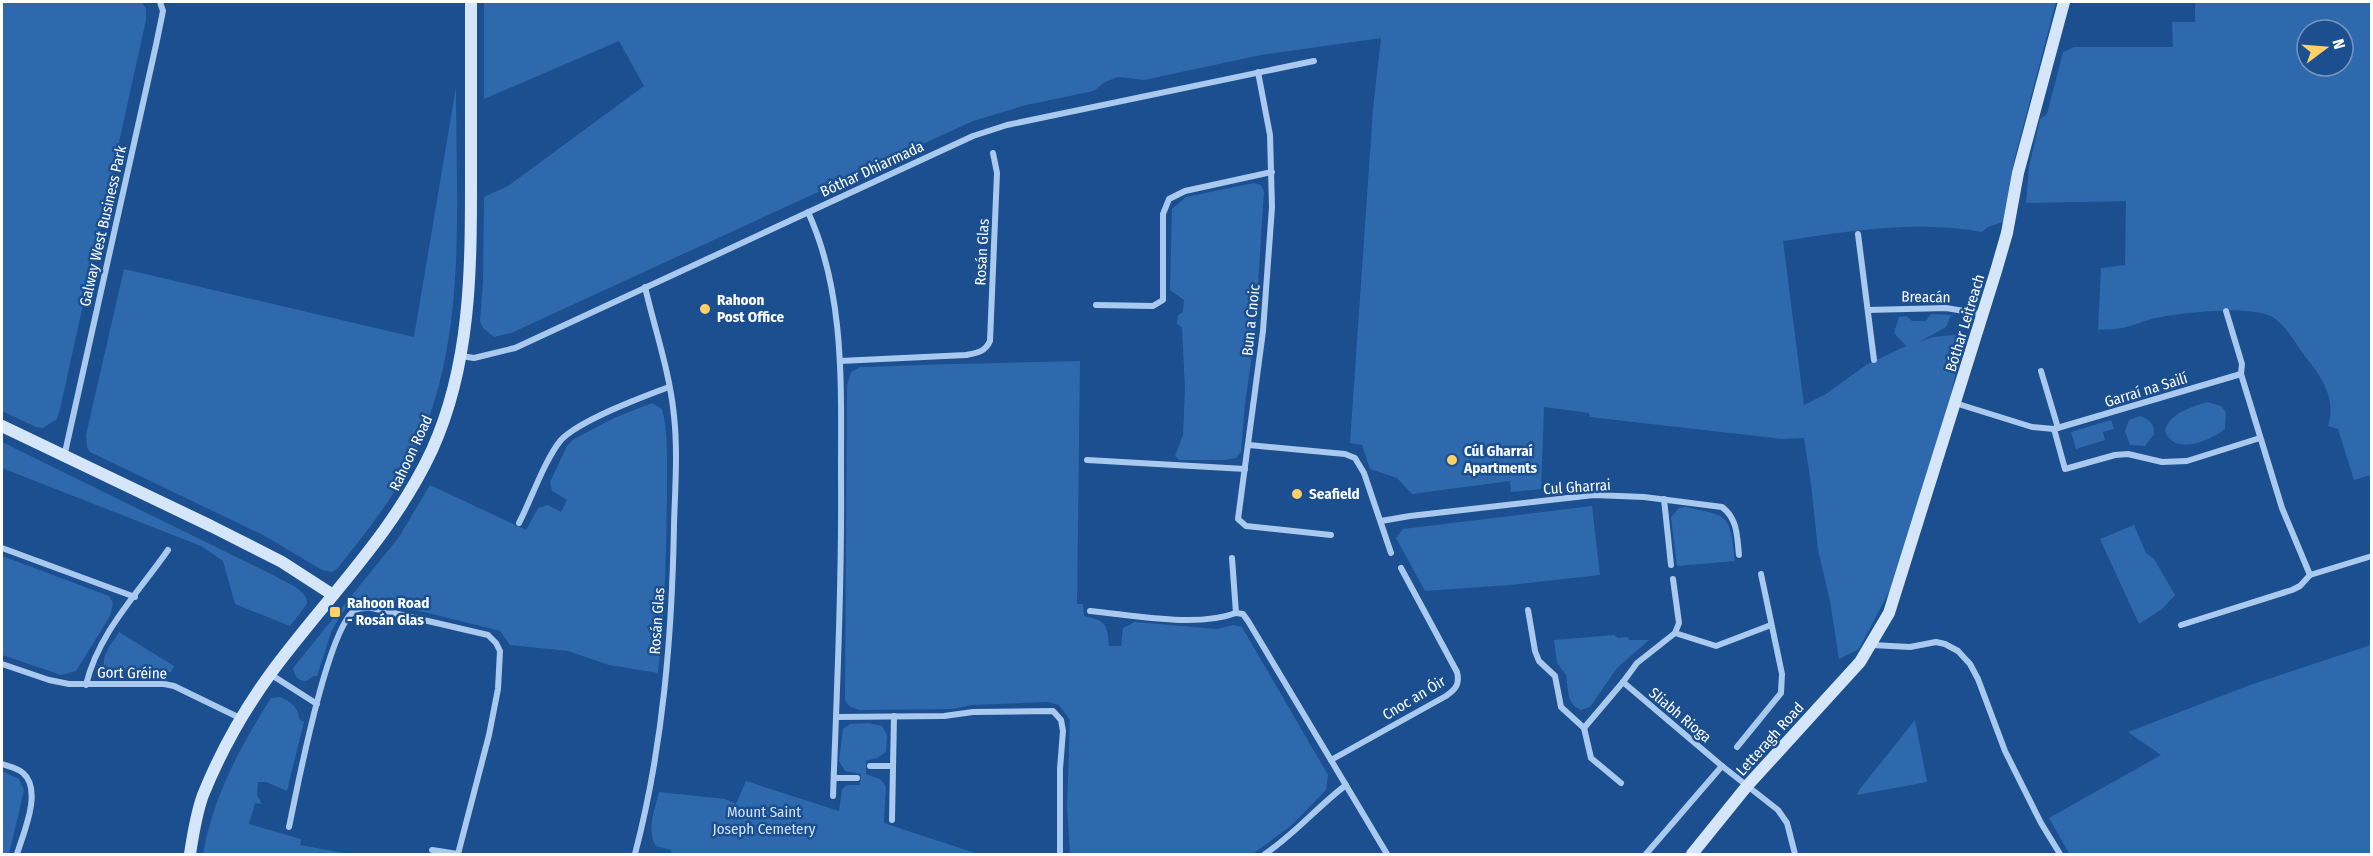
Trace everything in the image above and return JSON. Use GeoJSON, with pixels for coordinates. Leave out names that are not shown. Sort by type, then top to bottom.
{"type":"FeatureCollection","features":[{"type":"Feature","properties":{"kind":"street","name":"Galway West Business Park"},"geometry":{"type":"LineString","coordinates":[[64,457],[156,45],[163,10],[160,2]]}},
{"type":"Feature","properties":{"kind":"street","name":"Rahoon Road"},"geometry":{"type":"LineString","coordinates":[[190,855],[203,797],[217,764],[242,719],[270,674],[380,539],[411,490],[432,449],[443,420],[461,356],[469,289],[471,2]]}},
{"type":"Feature","properties":{"kind":"street","name":"Bóthar Leitreach"},"geometry":{"type":"LineString","coordinates":[[1872,645],[1898,590],[1983,314],[2007,233],[2018,173],[2064,2]]}},
{"type":"Feature","properties":{"kind":"street","name":"Bóthar Dhiarmada"},"geometry":{"type":"LineString","coordinates":[[461,356],[474,358],[515,348],[973,136],[1007,125],[1314,61]]}},
{"type":"Feature","properties":{"kind":"street","name":"Bun a Cnoic"},"geometry":{"type":"LineString","coordinates":[[1258,72],[1270,135],[1272,172],[1264,320],[1249,445],[1238,513],[1239,522],[1246,526],[1331,535]]}},
{"type":"Feature","properties":{"kind":"street","name":"Rosán Glas"},"geometry":{"type":"LineString","coordinates":[[840,361],[966,355],[983,351],[988,345],[997,173],[993,153]]}},
{"type":"Feature","properties":{"kind":"street"},"geometry":{"type":"LineString","coordinates":[[1096,305],[1154,306],[1163,300],[1163,213],[1165,204],[1172,196],[1185,191],[1272,172]]}},
{"type":"Feature","properties":{"kind":"street"},"geometry":{"type":"LineString","coordinates":[[808,212],[826,256],[831,276],[840,361],[841,492],[833,796]]}},
{"type":"Feature","properties":{"kind":"street"},"geometry":{"type":"LineString","coordinates":[[1858,234],[1874,360]]}},
{"type":"Feature","properties":{"kind":"street","name":"Rosán Glas"},"geometry":{"type":"LineString","coordinates":[[635,855],[660,735],[674,555],[674,416],[645,287]]}},
{"type":"Feature","properties":{"kind":"street","name":"Breacán"},"geometry":{"type":"LineString","coordinates":[[1868,310],[1946,308],[1983,314]]}},
{"type":"Feature","properties":{"kind":"street"},"geometry":{"type":"LineString","coordinates":[[2226,311],[2242,364],[2241,374],[2282,508],[2310,574]]}},
{"type":"Feature","properties":{"kind":"street"},"geometry":{"type":"LineString","coordinates":[[2041,371],[2065,469],[2121,454],[2162,462],[2187,461],[2260,438]]}},
{"type":"Feature","properties":{"kind":"street","name":"Garraí na Sailí"},"geometry":{"type":"LineString","coordinates":[[1955,404],[2032,427],[2056,429],[2241,374]]}},
{"type":"Feature","properties":{"kind":"street"},"geometry":{"type":"LineString","coordinates":[[519,523],[561,440],[592,420],[669,387]]}},
{"type":"Feature","properties":{"kind":"street"},"geometry":{"type":"LineString","coordinates":[[2,426],[262,552],[333,595]]}},
{"type":"Feature","properties":{"kind":"street"},"geometry":{"type":"LineString","coordinates":[[1249,445],[1350,455],[1355,458],[1364,473],[1391,553]]}},
{"type":"Feature","properties":{"kind":"street"},"geometry":{"type":"LineString","coordinates":[[1087,460],[1245,469]]}},
{"type":"Feature","properties":{"kind":"street","name":"Cul Gharrai"},"geometry":{"type":"LineString","coordinates":[[1381,521],[1578,496],[1664,499],[1694,502],[1726,510],[1734,522],[1739,555]]}},
{"type":"Feature","properties":{"kind":"street"},"geometry":{"type":"LineString","coordinates":[[1664,499],[1671,565]]}},
{"type":"Feature","properties":{"kind":"street"},"geometry":{"type":"LineString","coordinates":[[2,549],[135,597]]}},
{"type":"Feature","properties":{"kind":"street","name":"Gort Gréine"},"geometry":{"type":"LineString","coordinates":[[86,685],[94,656],[104,639],[168,550]]}},
{"type":"Feature","properties":{"kind":"street"},"geometry":{"type":"LineString","coordinates":[[2181,625],[2292,590],[2300,586],[2310,574],[2372,556]]}},
{"type":"Feature","properties":{"kind":"street"},"geometry":{"type":"LineString","coordinates":[[1232,558],[1236,613]]}},
{"type":"Feature","properties":{"kind":"street","name":"Cnoc an Óir"},"geometry":{"type":"LineString","coordinates":[[1332,760],[1446,696],[1457,686],[1459,680],[1457,672],[1401,568]]}},
{"type":"Feature","properties":{"kind":"street"},"geometry":{"type":"LineString","coordinates":[[1737,747],[1781,693],[1782,674],[1761,574]]}},
{"type":"Feature","properties":{"kind":"street"},"geometry":{"type":"LineString","coordinates":[[1584,728],[1637,663],[1675,633],[1679,623],[1674,579]]}},
{"type":"Feature","properties":{"kind":"street"},"geometry":{"type":"LineString","coordinates":[[289,827],[317,704],[330,660],[348,617],[359,608],[372,608],[488,635],[498,647],[501,658],[498,689],[489,735],[458,855],[432,850]]}},
{"type":"Feature","properties":{"kind":"street"},"geometry":{"type":"LineString","coordinates":[[1528,610],[1535,651],[1539,661],[1555,676],[1561,707],[1584,728],[1591,758],[1621,783]]}},
{"type":"Feature","properties":{"kind":"street"},"geometry":{"type":"LineString","coordinates":[[1090,611],[1198,621],[1222,618],[1236,613],[1243,614],[1387,855]]}},
{"type":"Feature","properties":{"kind":"street"},"geometry":{"type":"LineString","coordinates":[[1675,633],[1716,646],[1771,625]]}},
{"type":"Feature","properties":{"kind":"street"},"geometry":{"type":"LineString","coordinates":[[1872,645],[1910,647],[1936,642],[1945,644],[1964,657],[1978,679],[2005,751],[2041,823],[2060,855]]}},
{"type":"Feature","properties":{"kind":"street","name":"Letteragh Road"},"geometry":{"type":"LineString","coordinates":[[1692,855],[1746,786],[1844,680],[1872,645]]}},
{"type":"Feature","properties":{"kind":"street","name":"Gort Gréine"},"geometry":{"type":"LineString","coordinates":[[2,664],[49,680],[86,685],[164,684],[174,686],[242,719]]}},
{"type":"Feature","properties":{"kind":"street"},"geometry":{"type":"LineString","coordinates":[[270,674],[317,704]]}},
{"type":"Feature","properties":{"kind":"street","name":"Sliabh Rioga"},"geometry":{"type":"LineString","coordinates":[[1623,682],[1746,786],[1778,810],[1787,824],[1795,855]]}},
{"type":"Feature","properties":{"kind":"street"},"geometry":{"type":"LineString","coordinates":[[836,717],[944,716],[973,712],[1011,713],[1047,710],[1057,713],[1064,731],[1060,769],[1060,855]]}},
{"type":"Feature","properties":{"kind":"street"},"geometry":{"type":"LineString","coordinates":[[892,820],[894,716]]}},
{"type":"Feature","properties":{"kind":"street"},"geometry":{"type":"LineString","coordinates":[[2,764],[23,773],[33,790],[17,855]]}},
{"type":"Feature","properties":{"kind":"street"},"geometry":{"type":"LineString","coordinates":[[870,766],[893,766]]}},
{"type":"Feature","properties":{"kind":"street"},"geometry":{"type":"LineString","coordinates":[[1646,855],[1722,766]]}},
{"type":"Feature","properties":{"kind":"street"},"geometry":{"type":"LineString","coordinates":[[834,778],[857,778]]}},
{"type":"Feature","properties":{"kind":"street"},"geometry":{"type":"LineString","coordinates":[[1264,855],[1291,835],[1346,785]]}},
{"type":"Feature","properties":{"kind":"green space"},"geometry":{"type":"Polygon","coordinates":[[[2,2],[141,2],[146,8],[146,20],[60,409],[57,419],[43,428],[2,411],[2,2]]]}},
{"type":"Feature","properties":{"kind":"green space"},"geometry":{"type":"Polygon","coordinates":[[[484,2],[2056,2],[2014,161],[2003,222],[1988,227],[1982,232],[1933,227],[1882,228],[1783,241],[1804,405],[1826,394],[1866,365],[1906,346],[1894,333],[1899,317],[1906,316],[1912,321],[1926,321],[1931,314],[1951,315],[1946,327],[1919,342],[1933,337],[1964,334],[1951,395],[1893,584],[1859,649],[1839,659],[1830,601],[1818,550],[1804,438],[1782,439],[1590,417],[1589,413],[1544,407],[1541,489],[1511,492],[1510,481],[1412,494],[1397,478],[1370,469],[1362,445],[1350,443],[1373,109],[1381,38],[1261,55],[1144,80],[1118,77],[1089,92],[1026,105],[973,121],[511,333],[494,337],[483,328],[480,321],[484,197],[508,186],[644,86],[619,41],[484,99],[484,2]]]}},
{"type":"Feature","properties":{"kind":"green space"},"geometry":{"type":"Polygon","coordinates":[[[2195,2],[2371,2],[2371,475],[2354,480],[2338,429],[2328,426],[2330,408],[2327,391],[2314,368],[2288,332],[2274,318],[2250,311],[2196,312],[2149,320],[2123,328],[2098,330],[2101,268],[2125,265],[2126,201],[2026,203],[2029,167],[2040,119],[2047,114],[2063,52],[2074,47],[2173,47],[2172,22],[2195,22],[2195,2]]]}},
{"type":"Feature","properties":{"kind":"green space"},"geometry":{"type":"Polygon","coordinates":[[[456,87],[457,239],[449,338],[439,386],[423,434],[401,480],[379,515],[337,569],[332,572],[322,570],[265,536],[90,452],[86,435],[124,269],[414,337],[456,87]]]}},
{"type":"Feature","properties":{"kind":"green space"},"geometry":{"type":"Polygon","coordinates":[[[1254,183],[1261,185],[1264,191],[1255,333],[1241,452],[1236,458],[1224,460],[1179,460],[1175,456],[1183,435],[1185,389],[1182,327],[1177,324],[1178,315],[1183,312],[1184,300],[1170,290],[1172,209],[1186,197],[1254,183]]]}},
{"type":"Feature","properties":{"kind":"green space"},"geometry":{"type":"Polygon","coordinates":[[[1080,361],[1077,604],[1083,604],[1084,616],[1104,625],[1109,646],[1121,646],[1123,628],[1135,622],[1217,629],[1233,625],[1242,627],[1328,775],[1326,790],[1292,825],[1253,854],[1070,854],[1067,806],[1070,720],[1059,705],[1048,702],[972,705],[953,709],[859,710],[849,706],[845,700],[847,386],[851,372],[860,367],[1080,361]]]}},
{"type":"Feature","properties":{"kind":"green space"},"geometry":{"type":"Polygon","coordinates":[[[2207,402],[2221,406],[2226,412],[2225,429],[2211,438],[2193,444],[2184,445],[2170,439],[2165,431],[2176,415],[2207,402]]]}},
{"type":"Feature","properties":{"kind":"green space"},"geometry":{"type":"Polygon","coordinates":[[[652,403],[662,409],[667,452],[667,527],[658,673],[609,665],[568,651],[510,645],[500,631],[428,613],[360,600],[350,605],[342,613],[332,630],[317,676],[303,681],[296,676],[293,668],[399,537],[430,485],[526,530],[538,508],[548,505],[561,512],[567,500],[552,491],[550,482],[567,446],[574,439],[614,418],[652,403]]]}},
{"type":"Feature","properties":{"kind":"green space"},"geometry":{"type":"Polygon","coordinates":[[[2140,416],[2151,422],[2154,434],[2145,446],[2130,445],[2125,431],[2129,420],[2140,416]]]}},
{"type":"Feature","properties":{"kind":"green space"},"geometry":{"type":"Polygon","coordinates":[[[2111,420],[2114,429],[2103,432],[2105,440],[2076,449],[2071,432],[2111,420]]]}},
{"type":"Feature","properties":{"kind":"green space"},"geometry":{"type":"Polygon","coordinates":[[[2,442],[273,575],[300,591],[307,599],[307,604],[290,626],[235,604],[223,561],[201,546],[2,468],[2,442]]]}},
{"type":"Feature","properties":{"kind":"green space"},"geometry":{"type":"Polygon","coordinates":[[[1592,506],[1600,575],[1425,591],[1396,538],[1403,529],[1592,506]]]}},
{"type":"Feature","properties":{"kind":"green space"},"geometry":{"type":"Polygon","coordinates":[[[1685,507],[1711,513],[1725,520],[1731,534],[1735,561],[1677,566],[1671,517],[1679,508],[1685,507]]]}},
{"type":"Feature","properties":{"kind":"green space"},"geometry":{"type":"Polygon","coordinates":[[[2134,525],[2146,553],[2154,559],[2175,595],[2162,609],[2139,624],[2100,539],[2134,525]]]}},
{"type":"Feature","properties":{"kind":"green space"},"geometry":{"type":"Polygon","coordinates":[[[2,556],[109,596],[113,603],[110,616],[76,671],[61,675],[2,655],[2,556]]]}},
{"type":"Feature","properties":{"kind":"green space"},"geometry":{"type":"Polygon","coordinates":[[[119,632],[174,666],[171,672],[105,669],[104,659],[119,632]]]}},
{"type":"Feature","properties":{"kind":"green space"},"geometry":{"type":"Polygon","coordinates":[[[1614,635],[1618,638],[1628,637],[1629,640],[1649,640],[1617,668],[1590,707],[1581,710],[1574,706],[1569,698],[1566,675],[1557,663],[1554,640],[1614,635]]]}},
{"type":"Feature","properties":{"kind":"green space"},"geometry":{"type":"Polygon","coordinates":[[[2371,645],[2371,854],[2069,853],[2049,818],[2161,755],[2128,732],[2250,685],[2371,645]]]}},
{"type":"Feature","properties":{"kind":"green space"},"geometry":{"type":"Polygon","coordinates":[[[279,697],[293,705],[299,719],[304,722],[287,791],[266,782],[258,782],[257,795],[262,804],[255,803],[249,824],[301,839],[300,845],[349,854],[203,854],[213,812],[229,773],[271,698],[279,697]]]}},
{"type":"Feature","properties":{"kind":"green space"},"geometry":{"type":"Polygon","coordinates":[[[1915,720],[1927,782],[1857,795],[1859,790],[1915,720]]]}},
{"type":"Feature","properties":{"kind":"green space","name":"Mount Saint Joseph Cemetery"},"geometry":{"type":"Polygon","coordinates":[[[869,723],[882,726],[887,735],[886,752],[866,761],[866,774],[880,779],[886,786],[884,823],[978,854],[670,854],[671,850],[656,846],[652,826],[659,792],[725,799],[736,804],[746,781],[839,811],[842,789],[847,785],[860,785],[861,774],[845,771],[839,761],[843,729],[850,724],[869,723]]]}},
{"type":"Feature","properties":{"kind":"green space"},"geometry":{"type":"Polygon","coordinates":[[[2,771],[19,779],[24,790],[9,854],[2,854],[2,771]]]}},
{"type":"Feature","properties":{"kind":"place","name":"Rahoon Post Office"},"geometry":{"type":"Point","coordinates":[705,309]}},
{"type":"Feature","properties":{"kind":"place","name":"Cúl Gharraí Apartments"},"geometry":{"type":"Point","coordinates":[1452,460]}},
{"type":"Feature","properties":{"kind":"place","name":"Seafield"},"geometry":{"type":"Point","coordinates":[1297,494]}},
{"type":"Feature","properties":{"kind":"place","name":"Rahoon Road - Rosán Glas"},"geometry":{"type":"Point","coordinates":[335,612]}}]}
